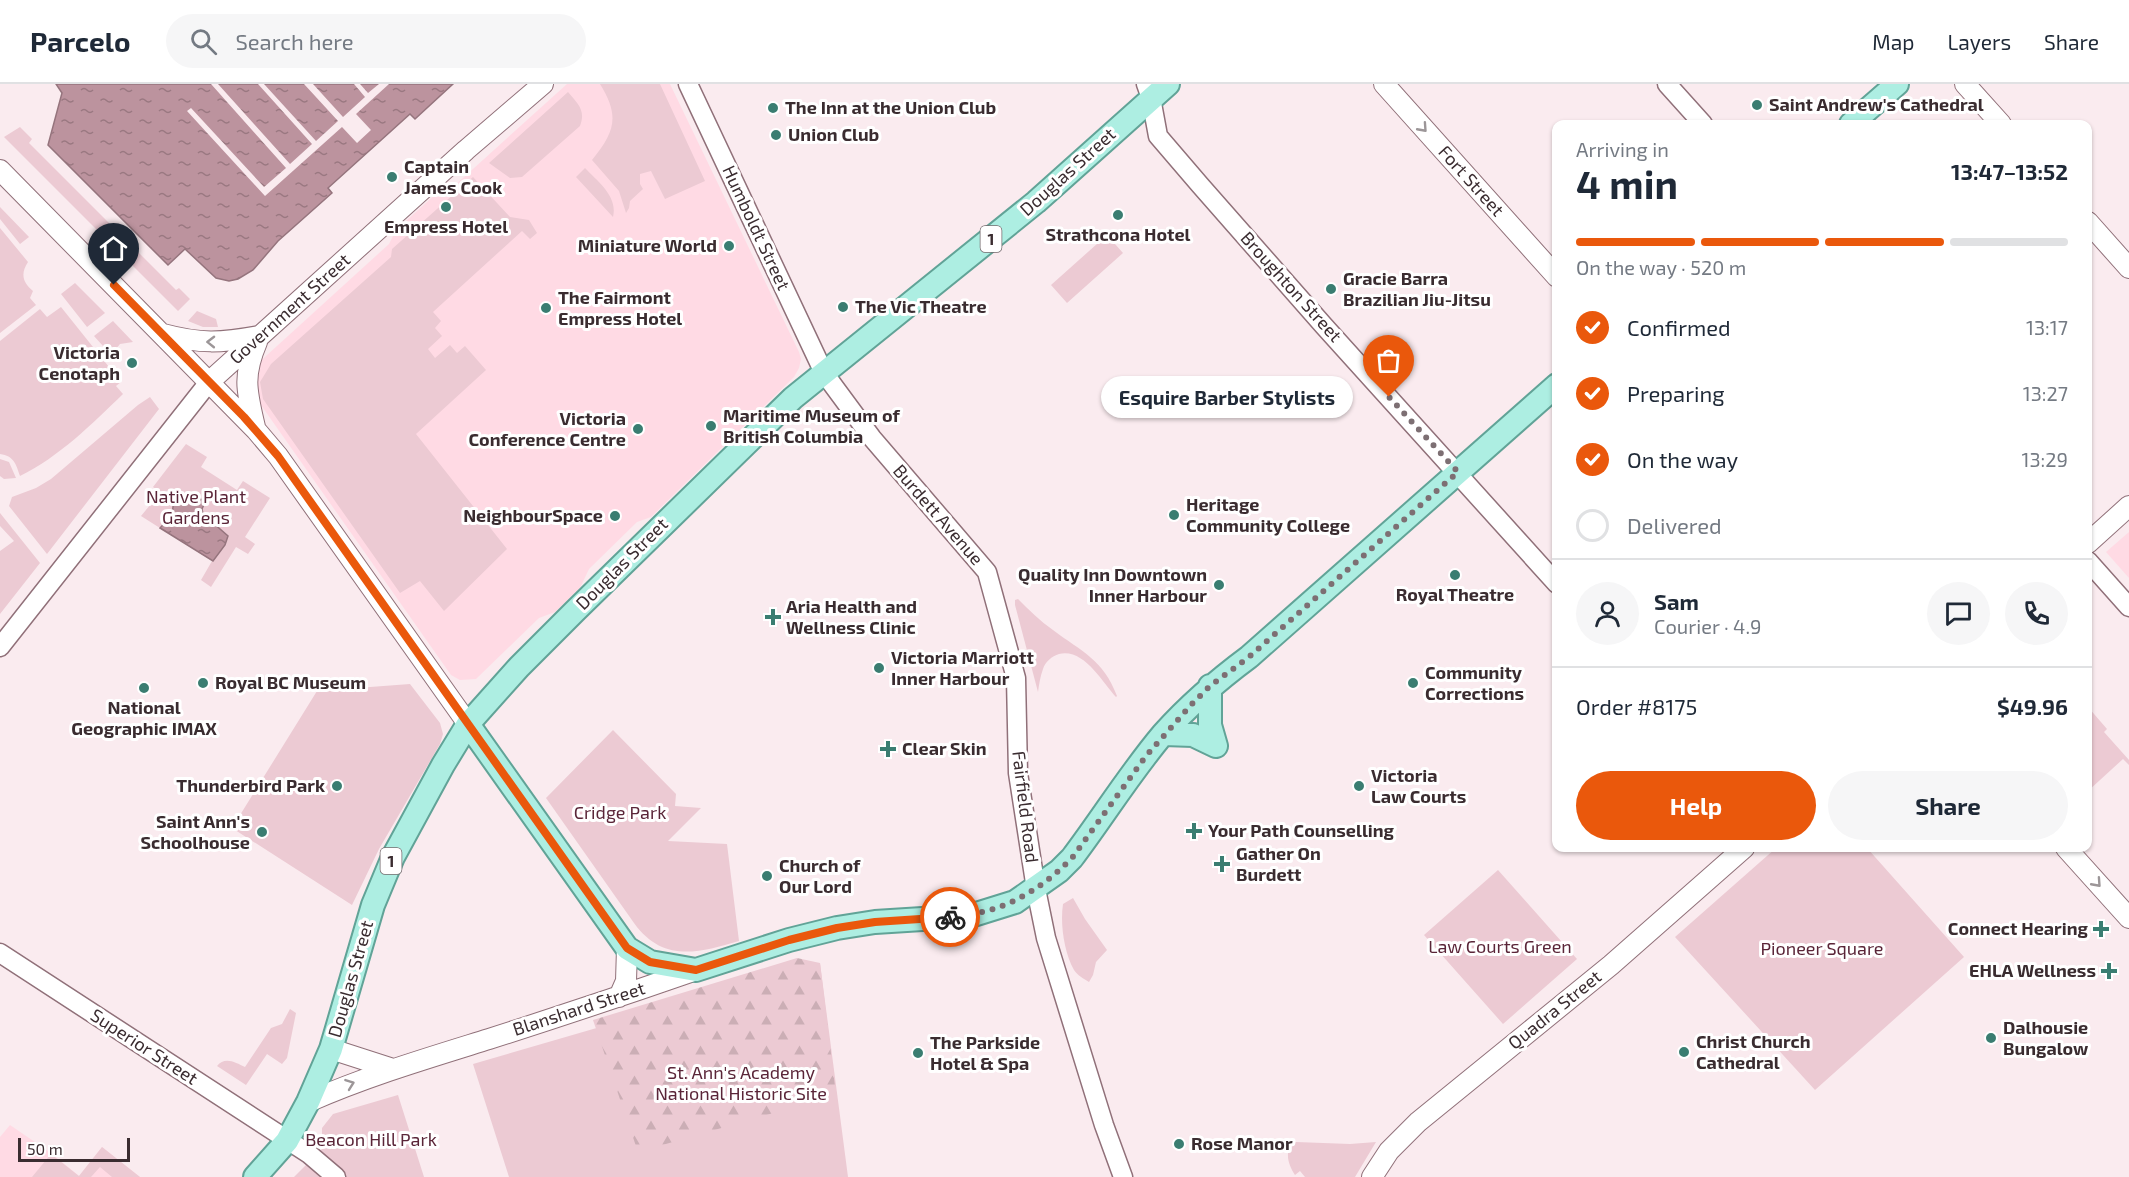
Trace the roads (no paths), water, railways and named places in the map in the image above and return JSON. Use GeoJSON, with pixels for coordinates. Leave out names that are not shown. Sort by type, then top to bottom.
{"type":"FeatureCollection","features":[{"type":"Feature","properties":{"kind":"main road","name":"Government Street"},"geometry":{"type":"LineString","coordinates":[[209,382],[543,84]]}},
{"type":"Feature","properties":{"kind":"main road","name":"Fort Street"},"geometry":{"type":"LineString","coordinates":[[1384,84],[1552,271]]}},
{"type":"Feature","properties":{"kind":"main road"},"geometry":{"type":"LineString","coordinates":[[1856,120],[1897,84]]}},
{"type":"Feature","properties":{"kind":"main road"},"geometry":{"type":"LineString","coordinates":[[1965,84],[1997,120]]}},
{"type":"Feature","properties":{"kind":"main road","name":"Douglas Street"},"geometry":{"type":"LineString","coordinates":[[255,1177],[288,1141],[308,1102],[330,1049],[371,911],[393,857],[468,724],[519,667],[793,398],[1036,202],[1155,89]]}},
{"type":"Feature","properties":{"kind":"main road"},"geometry":{"type":"LineString","coordinates":[[0,170],[163,334],[256,430],[278,456],[627,948],[650,962],[696,970]]}},
{"type":"Feature","properties":{"kind":"main road"},"geometry":{"type":"LineString","coordinates":[[2092,226],[2129,268]]}},
{"type":"Feature","properties":{"kind":"main road"},"geometry":{"type":"LineString","coordinates":[[163,334],[204,343],[259,336]]}},
{"type":"Feature","properties":{"kind":"main road"},"geometry":{"type":"LineString","coordinates":[[256,430],[246,379],[248,363],[259,336]]}},
{"type":"Feature","properties":{"kind":"main road","name":"Blanshard Street"},"geometry":{"type":"LineString","coordinates":[[308,1102],[344,1086],[393,1069],[789,940],[837,928],[875,922],[970,916],[1015,902],[1036,889],[1072,858],[1164,734],[1210,686],[1249,657],[1552,389]]}},
{"type":"Feature","properties":{"kind":"main road"},"geometry":{"type":"LineString","coordinates":[[2092,539],[2129,506]]}},
{"type":"Feature","properties":{"kind":"main road"},"geometry":{"type":"LineString","coordinates":[[1164,734],[1193,735],[1216,746],[1210,725],[1210,686]]}},
{"type":"Feature","properties":{"kind":"main road","name":"Quadra Street"},"geometry":{"type":"LineString","coordinates":[[1372,1177],[1389,1151],[1418,1122],[1584,987],[1738,852]]}},
{"type":"Feature","properties":{"kind":"main road"},"geometry":{"type":"LineString","coordinates":[[2070,852],[2129,918]]}},
{"type":"Feature","properties":{"kind":"main road"},"geometry":{"type":"LineString","coordinates":[[619,997],[626,981],[627,948]]}},
{"type":"Feature","properties":{"kind":"main road"},"geometry":{"type":"LineString","coordinates":[[330,1049],[393,1069]]}},
{"type":"Feature","properties":{"kind":"street","name":"Humboldt Street"},"geometry":{"type":"LineString","coordinates":[[688,84],[824,372]]}},
{"type":"Feature","properties":{"kind":"street"},"geometry":{"type":"LineString","coordinates":[[1667,84],[1699,120]]}},
{"type":"Feature","properties":{"kind":"street","name":"Broughton Street"},"geometry":{"type":"LineString","coordinates":[[1155,89],[1158,136],[1324,326],[1552,578]]}},
{"type":"Feature","properties":{"kind":"street","name":"Burdett Avenue"},"geometry":{"type":"LineString","coordinates":[[824,372],[872,438],[987,572]]}},
{"type":"Feature","properties":{"kind":"street","name":"Government Street"},"geometry":{"type":"LineString","coordinates":[[0,647],[209,382]]}},
{"type":"Feature","properties":{"kind":"street"},"geometry":{"type":"LineString","coordinates":[[2092,565],[2129,607]]}},
{"type":"Feature","properties":{"kind":"street","name":"Fairfield Road"},"geometry":{"type":"LineString","coordinates":[[987,572],[1016,678],[1018,773],[1046,938],[1104,1125],[1123,1177]]}},
{"type":"Feature","properties":{"kind":"street","name":"Superior Street"},"geometry":{"type":"LineString","coordinates":[[0,953],[309,1154],[336,1177]]}},
{"type":"Feature","properties":{"kind":"water"},"geometry":{"type":"Polygon","coordinates":[[[56,84],[453,84],[415,119],[410,114],[328,188],[332,193],[278,241],[253,270],[238,279],[229,281],[216,278],[185,249],[168,265],[48,145],[62,93],[56,84]]]}},
{"type":"Feature","properties":{"kind":"water"},"geometry":{"type":"Polygon","coordinates":[[[194,494],[205,502],[202,509],[203,514],[228,536],[225,545],[213,561],[160,528],[172,515],[174,499],[180,495],[189,497],[194,494]]]}},
{"type":"Feature","properties":{"kind":"place","name":"Saint Andrew's Cathedral"},"geometry":{"type":"Point","coordinates":[1757,105]}},
{"type":"Feature","properties":{"kind":"place","name":"The Inn at the Union Club"},"geometry":{"type":"Point","coordinates":[773,108]}},
{"type":"Feature","properties":{"kind":"place","name":"Union Club"},"geometry":{"type":"Point","coordinates":[776,135]}},
{"type":"Feature","properties":{"kind":"place","name":"Captain James Cook"},"geometry":{"type":"Point","coordinates":[392,177]}},
{"type":"Feature","properties":{"kind":"place","name":"Empress Hotel"},"geometry":{"type":"Point","coordinates":[446,207]}},
{"type":"Feature","properties":{"kind":"place","name":"Strathcona Hotel"},"geometry":{"type":"Point","coordinates":[1118,215]}},
{"type":"Feature","properties":{"kind":"place","name":"Miniature World"},"geometry":{"type":"Point","coordinates":[729,246]}},
{"type":"Feature","properties":{"kind":"place","name":"Gracie Barra Brazilian Jiu-Jitsu"},"geometry":{"type":"Point","coordinates":[1331,289]}},
{"type":"Feature","properties":{"kind":"place","name":"The Vic Theatre"},"geometry":{"type":"Point","coordinates":[843,307]}},
{"type":"Feature","properties":{"kind":"place","name":"The Fairmont Empress Hotel"},"geometry":{"type":"Point","coordinates":[546,308]}},
{"type":"Feature","properties":{"kind":"place","name":"Victoria Cenotaph"},"geometry":{"type":"Point","coordinates":[132,363]}},
{"type":"Feature","properties":{"kind":"place","name":"Esquire Barber Stylists"},"geometry":{"type":"Point","coordinates":[1389,397]}},
{"type":"Feature","properties":{"kind":"place","name":"Maritime Museum of British Columbia"},"geometry":{"type":"Point","coordinates":[711,426]}},
{"type":"Feature","properties":{"kind":"place","name":"Victoria Conference Centre"},"geometry":{"type":"Point","coordinates":[638,429]}},
{"type":"Feature","properties":{"kind":"place","name":"Heritage Community College"},"geometry":{"type":"Point","coordinates":[1174,515]}},
{"type":"Feature","properties":{"kind":"place","name":"NeighbourSpace"},"geometry":{"type":"Point","coordinates":[615,516]}},
{"type":"Feature","properties":{"kind":"place","name":"Royal Theatre"},"geometry":{"type":"Point","coordinates":[1455,575]}},
{"type":"Feature","properties":{"kind":"place","name":"Quality Inn Downtown Inner Harbour"},"geometry":{"type":"Point","coordinates":[1219,585]}},
{"type":"Feature","properties":{"kind":"place","name":"Aria Health and Wellness Clinic"},"geometry":{"type":"Point","coordinates":[773,617]}},
{"type":"Feature","properties":{"kind":"place","name":"Victoria Marriott Inner Harbour"},"geometry":{"type":"Point","coordinates":[879,668]}},
{"type":"Feature","properties":{"kind":"place","name":"Royal BC Museum"},"geometry":{"type":"Point","coordinates":[203,683]}},
{"type":"Feature","properties":{"kind":"place","name":"Community Corrections"},"geometry":{"type":"Point","coordinates":[1413,683]}},
{"type":"Feature","properties":{"kind":"place","name":"National Geographic IMAX"},"geometry":{"type":"Point","coordinates":[144,688]}},
{"type":"Feature","properties":{"kind":"place","name":"Clear Skin"},"geometry":{"type":"Point","coordinates":[888,749]}},
{"type":"Feature","properties":{"kind":"place","name":"Thunderbird Park"},"geometry":{"type":"Point","coordinates":[337,786]}},
{"type":"Feature","properties":{"kind":"place","name":"Victoria Law Courts"},"geometry":{"type":"Point","coordinates":[1359,786]}},
{"type":"Feature","properties":{"kind":"place","name":"Your Path Counselling"},"geometry":{"type":"Point","coordinates":[1194,831]}},
{"type":"Feature","properties":{"kind":"place","name":"Saint Ann's Schoolhouse"},"geometry":{"type":"Point","coordinates":[262,832]}},
{"type":"Feature","properties":{"kind":"place","name":"Gather On Burdett"},"geometry":{"type":"Point","coordinates":[1222,864]}},
{"type":"Feature","properties":{"kind":"place","name":"Church of Our Lord"},"geometry":{"type":"Point","coordinates":[767,876]}},
{"type":"Feature","properties":{"kind":"place","name":"Connect Hearing"},"geometry":{"type":"Point","coordinates":[2101,929]}},
{"type":"Feature","properties":{"kind":"place","name":"EHLA Wellness"},"geometry":{"type":"Point","coordinates":[2109,971]}},
{"type":"Feature","properties":{"kind":"place","name":"Dalhousie Bungalow"},"geometry":{"type":"Point","coordinates":[1991,1038]}},
{"type":"Feature","properties":{"kind":"place","name":"Christ Church Cathedral"},"geometry":{"type":"Point","coordinates":[1684,1052]}},
{"type":"Feature","properties":{"kind":"place","name":"The Parkside Hotel & Spa"},"geometry":{"type":"Point","coordinates":[918,1053]}},
{"type":"Feature","properties":{"kind":"place","name":"Rose Manor"},"geometry":{"type":"Point","coordinates":[1179,1144]}},
{"type":"Feature","properties":{"kind":"park label","name":"Native Plant Gardens"},"geometry":{"type":"Point","coordinates":[196,507]}},
{"type":"Feature","properties":{"kind":"park label","name":"Cridge Park"},"geometry":{"type":"Point","coordinates":[620,813]}},
{"type":"Feature","properties":{"kind":"park label","name":"Law Courts Green"},"geometry":{"type":"Point","coordinates":[1500,947]}},
{"type":"Feature","properties":{"kind":"park label","name":"Pioneer Square"},"geometry":{"type":"Point","coordinates":[1822,949]}},
{"type":"Feature","properties":{"kind":"park label","name":"St. Ann's Academy National Historic Site"},"geometry":{"type":"Point","coordinates":[741,1083]}},
{"type":"Feature","properties":{"kind":"park label","name":"Beacon Hill Park"},"geometry":{"type":"Point","coordinates":[371,1140]}}]}
